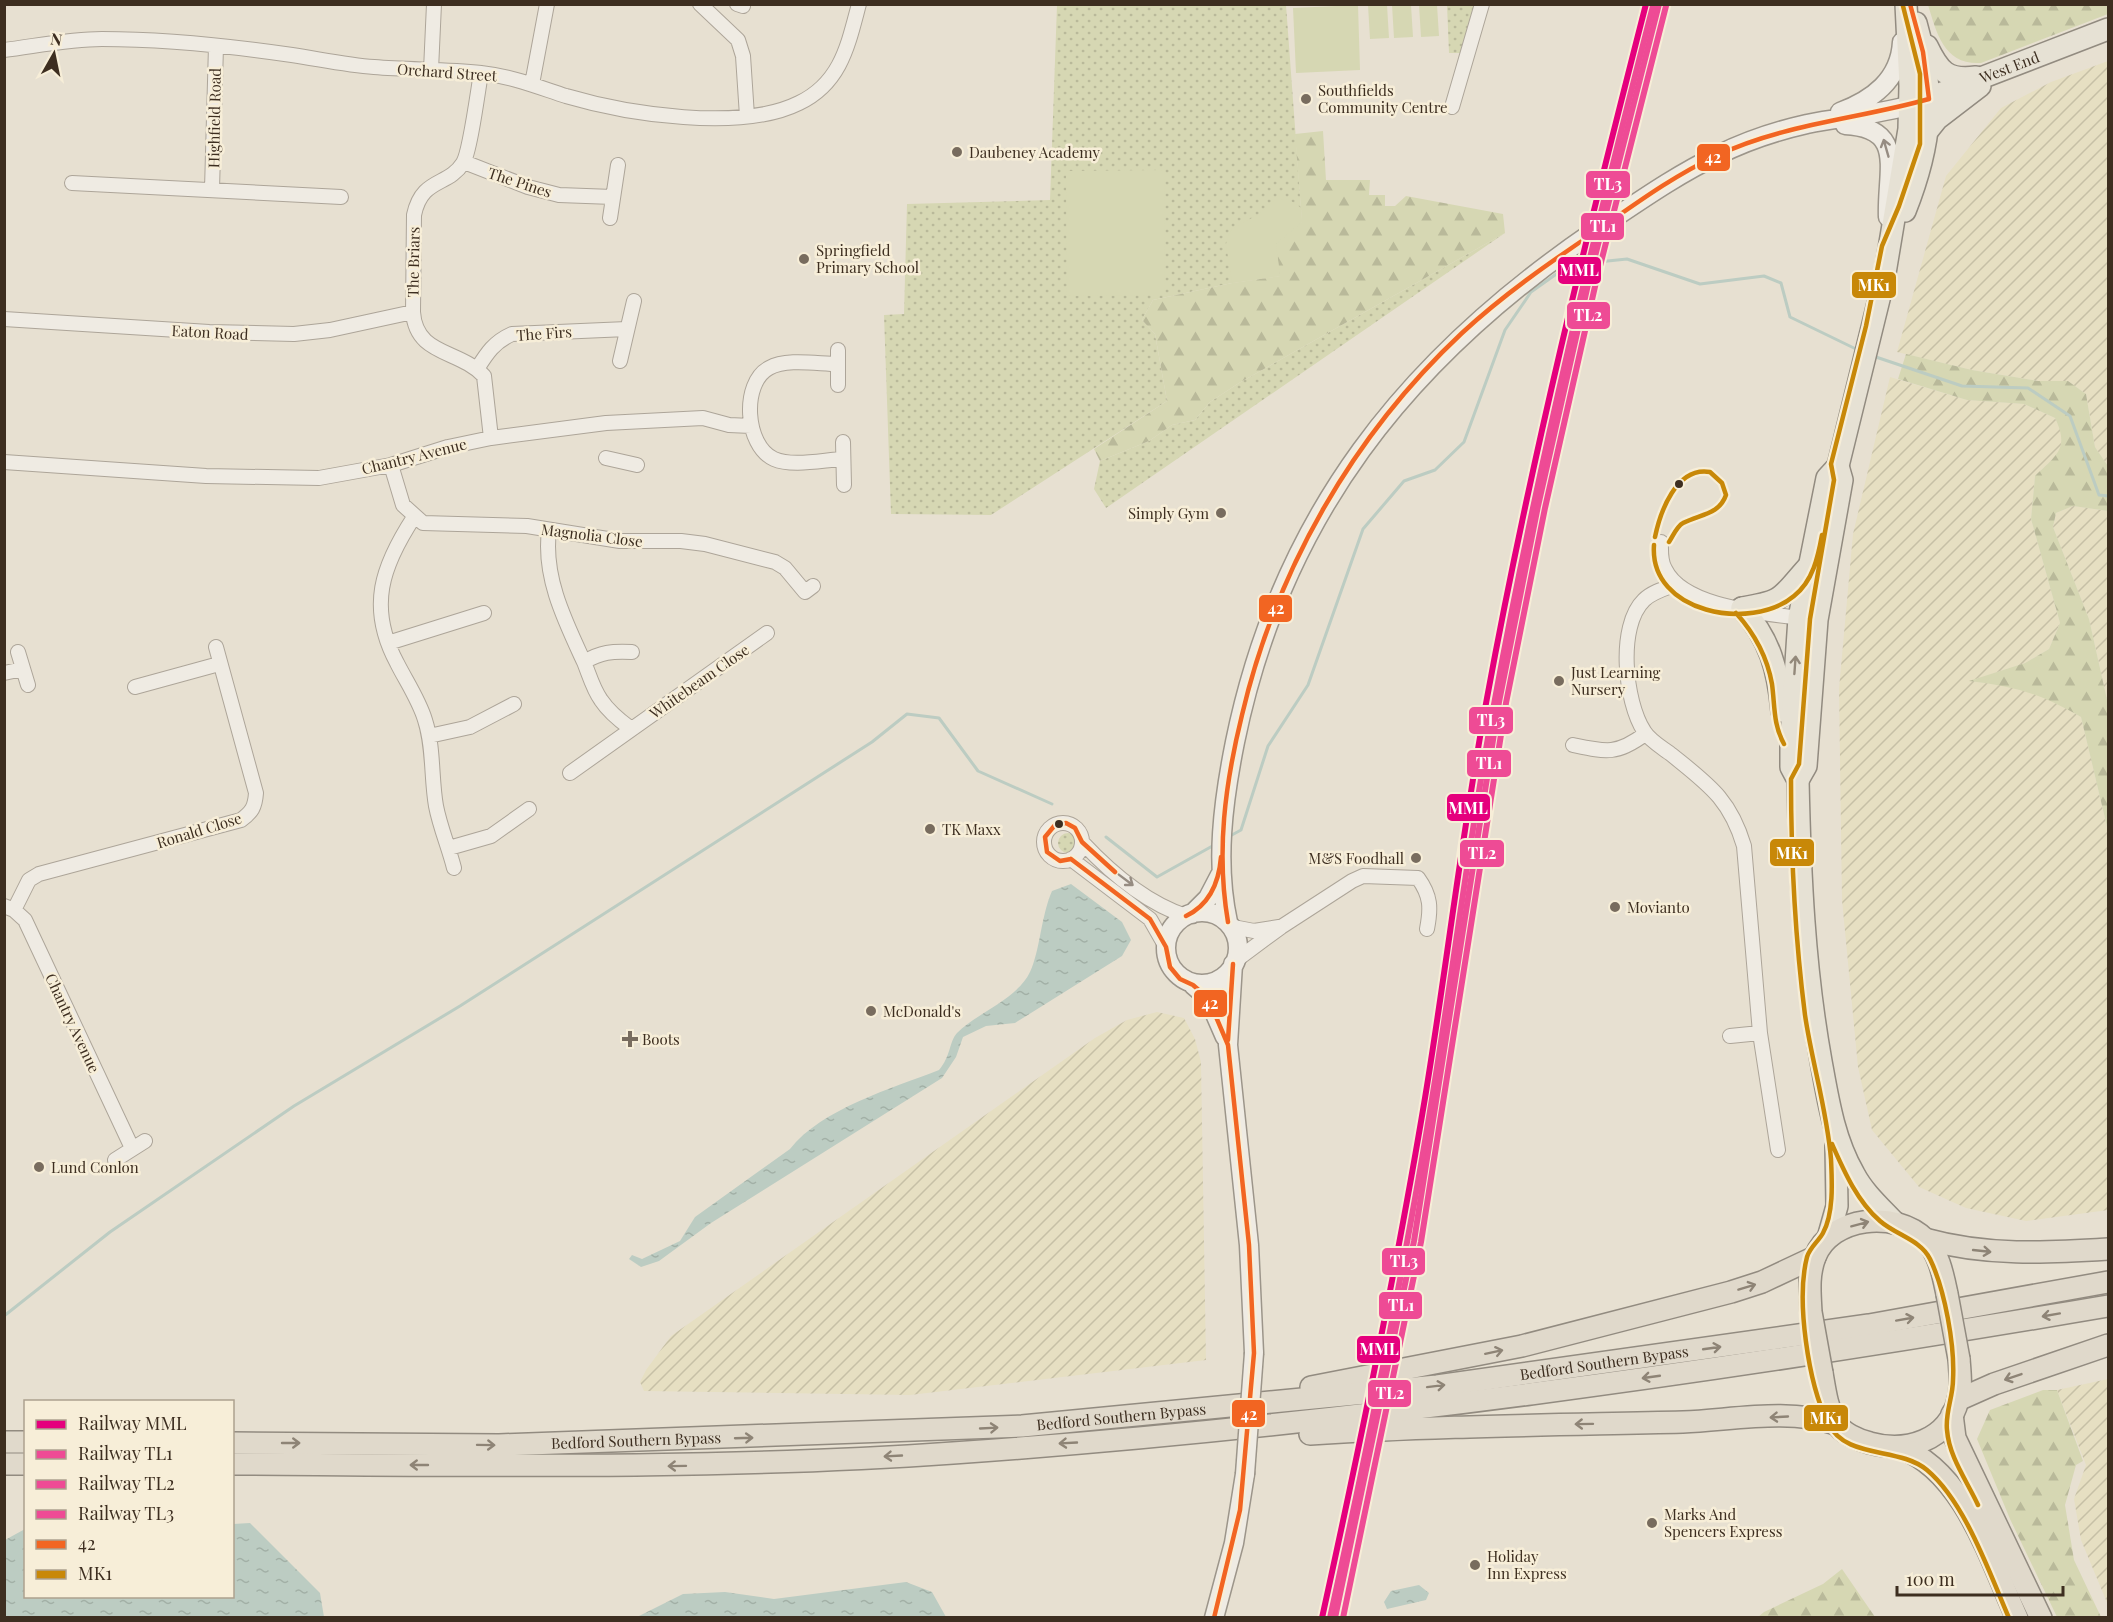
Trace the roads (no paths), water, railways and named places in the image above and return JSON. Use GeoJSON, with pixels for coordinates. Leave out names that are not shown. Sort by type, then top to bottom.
{"type":"FeatureCollection","features":[{"type":"Feature","properties":{"kind":"highway"},"geometry":{"type":"LineString","coordinates":[[2017,1617],[1966,1510],[1948,1481],[1917,1454],[1900,1448],[1866,1443],[1849,1435],[1836,1424],[1828,1405],[1811,1312],[1809,1286],[1815,1257],[1828,1238],[1862,1222],[1879,1220],[1895,1223],[1925,1239],[1954,1247],[2017,1253],[2109,1248]]}},
{"type":"Feature","properties":{"kind":"highway"},"geometry":{"type":"LineString","coordinates":[[1925,1239],[1936,1255],[1947,1294],[1959,1359],[1955,1438],[2041,1617]]}},
{"type":"Feature","properties":{"kind":"highway"},"geometry":{"type":"LineString","coordinates":[[1022,1426],[1301,1389],[1511,1348],[1731,1292],[1762,1282],[1815,1257]]}},
{"type":"Feature","properties":{"kind":"highway","name":"Bedford Southern Bypass"},"geometry":{"type":"LineString","coordinates":[[234,1443],[500,1446],[1022,1426],[1437,1386],[1869,1325],[2109,1282]]}},
{"type":"Feature","properties":{"kind":"highway","name":"Bedford Southern Bypass"},"geometry":{"type":"LineString","coordinates":[[234,1464],[694,1466],[951,1453],[1126,1440],[1452,1405],[1874,1346],[2109,1306]]}},
{"type":"Feature","properties":{"kind":"highway"},"geometry":{"type":"LineString","coordinates":[[1900,1448],[1930,1438],[1943,1427],[1955,1407],[1994,1384],[2109,1345]]}},
{"type":"Feature","properties":{"kind":"highway"},"geometry":{"type":"LineString","coordinates":[[1126,1440],[1227,1440],[1392,1429],[1796,1416],[1836,1424]]}},
{"type":"Feature","properties":{"kind":"highway"},"geometry":{"type":"LineString","coordinates":[[4,1442],[24,1442]]}},
{"type":"Feature","properties":{"kind":"highway"},"geometry":{"type":"LineString","coordinates":[[4,1464],[24,1464]]}},
{"type":"Feature","properties":{"kind":"main road"},"geometry":{"type":"LineString","coordinates":[[1907,4],[1940,70],[1957,79],[1994,74]]}},
{"type":"Feature","properties":{"kind":"main road"},"geometry":{"type":"LineString","coordinates":[[1907,4],[1920,102],[1929,129]]}},
{"type":"Feature","properties":{"kind":"main road"},"geometry":{"type":"LineString","coordinates":[[1810,124],[1863,103],[1883,87],[1902,53],[1907,4]]}},
{"type":"Feature","properties":{"kind":"main road"},"geometry":{"type":"LineString","coordinates":[[1798,780],[1806,766],[1808,567],[1827,478],[1838,466],[1873,328],[1927,73],[1917,25]]}},
{"type":"Feature","properties":{"kind":"main road","name":"West End"},"geometry":{"type":"LineString","coordinates":[[1920,102],[2109,29]]}},
{"type":"Feature","properties":{"kind":"main road"},"geometry":{"type":"LineString","coordinates":[[1889,248],[1922,165],[1929,129],[1937,119],[1994,74]]}},
{"type":"Feature","properties":{"kind":"main road"},"geometry":{"type":"LineString","coordinates":[[1214,1617],[1234,1543],[1245,1474],[1254,1353],[1249,1245],[1228,1045],[1234,963],[1238,944],[1231,925],[1220,875],[1222,842],[1233,754],[1246,696],[1282,591],[1325,506],[1366,441],[1387,416],[1427,370],[1466,331],[1572,247],[1701,164],[1770,134],[1810,124],[1880,113],[1920,102]]}},
{"type":"Feature","properties":{"kind":"main road"},"geometry":{"type":"LineString","coordinates":[[1810,124],[1865,127],[1877,131],[1886,142],[1889,161],[1889,248]]}},
{"type":"Feature","properties":{"kind":"main road"},"geometry":{"type":"LineString","coordinates":[[1828,1238],[1837,1206],[1836,1134],[1813,1016],[1804,936],[1798,780],[1791,767],[1791,737],[1808,619],[1842,480],[1838,466]]}},
{"type":"Feature","properties":{"kind":"main road"},"geometry":{"type":"LineString","coordinates":[[1742,608],[1763,605],[1784,595],[1808,567]]}},
{"type":"Feature","properties":{"kind":"main road"},"geometry":{"type":"LineString","coordinates":[[1742,608],[1756,624],[1771,651],[1779,683],[1783,726],[1791,737]]}},
{"type":"Feature","properties":{"kind":"main road"},"geometry":{"type":"LineString","coordinates":[[1220,875],[1208,898],[1174,926],[1166,947],[1167,961],[1175,973],[1208,998],[1228,1045]]}},
{"type":"Feature","properties":{"kind":"main road"},"geometry":{"type":"LineString","coordinates":[[1189,914],[1213,914],[1231,925]]}},
{"type":"Feature","properties":{"kind":"main road"},"geometry":{"type":"LineString","coordinates":[[1193,985],[1216,980],[1234,963]]}},
{"type":"Feature","properties":{"kind":"main road"},"geometry":{"type":"LineString","coordinates":[[1836,1134],[1863,1188],[1895,1223]]}},
{"type":"Feature","properties":{"kind":"street"},"geometry":{"type":"LineString","coordinates":[[431,70],[434,4]]}},
{"type":"Feature","properties":{"kind":"street"},"geometry":{"type":"LineString","coordinates":[[532,84],[547,4]]}},
{"type":"Feature","properties":{"kind":"street","name":"Orchard Street"},"geometry":{"type":"LineString","coordinates":[[4,50],[101,39],[216,46],[372,67],[482,73],[532,84],[603,106],[642,113],[688,117],[747,116],[798,104],[822,90],[835,75],[845,56],[859,4]]}},
{"type":"Feature","properties":{"kind":"street"},"geometry":{"type":"LineString","coordinates":[[1452,107],[1482,4]]}},
{"type":"Feature","properties":{"kind":"street"},"geometry":{"type":"LineString","coordinates":[[702,5],[738,40],[743,56],[747,116]]}},
{"type":"Feature","properties":{"kind":"street","name":"Highfield Road"},"geometry":{"type":"LineString","coordinates":[[212,189],[216,46]]}},
{"type":"Feature","properties":{"kind":"street"},"geometry":{"type":"LineString","coordinates":[[464,162],[482,73]]}},
{"type":"Feature","properties":{"kind":"street","name":"The Pines"},"geometry":{"type":"LineString","coordinates":[[464,162],[528,187],[560,195],[613,197]]}},
{"type":"Feature","properties":{"kind":"street","name":"The Briars"},"geometry":{"type":"LineString","coordinates":[[464,162],[453,174],[426,190],[417,200],[414,215],[413,312],[414,324],[425,342],[477,369]]}},
{"type":"Feature","properties":{"kind":"street"},"geometry":{"type":"LineString","coordinates":[[610,218],[618,165]]}},
{"type":"Feature","properties":{"kind":"street","name":"Highfield Road"},"geometry":{"type":"LineString","coordinates":[[72,183],[341,197]]}},
{"type":"Feature","properties":{"kind":"street"},"geometry":{"type":"LineString","coordinates":[[620,361],[634,301]]}},
{"type":"Feature","properties":{"kind":"street","name":"Eaton Road"},"geometry":{"type":"LineString","coordinates":[[4,319],[282,334],[330,330],[413,312]]}},
{"type":"Feature","properties":{"kind":"street","name":"The Firs"},"geometry":{"type":"LineString","coordinates":[[477,369],[498,340],[512,334],[627,329]]}},
{"type":"Feature","properties":{"kind":"street"},"geometry":{"type":"LineString","coordinates":[[838,385],[838,357],[770,367],[761,373],[755,383],[752,395],[751,426],[756,443],[764,454],[776,461],[843,459]]}},
{"type":"Feature","properties":{"kind":"street"},"geometry":{"type":"LineString","coordinates":[[477,369],[484,376],[491,438]]}},
{"type":"Feature","properties":{"kind":"street","name":"Chantry Avenue"},"geometry":{"type":"LineString","coordinates":[[4,462],[206,476],[319,478],[391,465],[448,447],[491,438],[606,423],[703,418],[729,425],[751,426]]}},
{"type":"Feature","properties":{"kind":"street"},"geometry":{"type":"LineString","coordinates":[[843,442],[844,485]]}},
{"type":"Feature","properties":{"kind":"street"},"geometry":{"type":"LineString","coordinates":[[606,458],[637,465]]}},
{"type":"Feature","properties":{"kind":"street"},"geometry":{"type":"LineString","coordinates":[[391,465],[403,505],[414,517],[398,542],[383,575],[380,608],[388,643],[425,719],[437,810],[454,868]]}},
{"type":"Feature","properties":{"kind":"street","name":"Magnolia Close"},"geometry":{"type":"LineString","coordinates":[[414,517],[434,525],[493,523],[620,541],[705,544],[775,562],[785,568],[805,592],[813,586]]}},
{"type":"Feature","properties":{"kind":"street"},"geometry":{"type":"LineString","coordinates":[[549,531],[548,568],[570,634],[599,698],[611,713],[630,728]]}},
{"type":"Feature","properties":{"kind":"street"},"geometry":{"type":"LineString","coordinates":[[1661,542],[1661,557],[1665,570],[1677,584],[1693,596],[1742,608],[1808,619]]}},
{"type":"Feature","properties":{"kind":"street"},"geometry":{"type":"LineString","coordinates":[[1677,584],[1644,600],[1635,613],[1629,634],[1626,669],[1629,700],[1645,734],[1703,780],[1722,798],[1736,820],[1744,846],[1760,1033],[1778,1150]]}},
{"type":"Feature","properties":{"kind":"street"},"geometry":{"type":"LineString","coordinates":[[388,643],[469,624],[484,614]]}},
{"type":"Feature","properties":{"kind":"street","name":"Whitebeam Close"},"geometry":{"type":"LineString","coordinates":[[570,773],[630,728],[767,633]]}},
{"type":"Feature","properties":{"kind":"street","name":"Ronald Close"},"geometry":{"type":"LineString","coordinates":[[9,908],[29,880],[39,874],[241,820],[249,814],[255,806],[256,793],[216,647]]}},
{"type":"Feature","properties":{"kind":"street"},"geometry":{"type":"LineString","coordinates":[[584,662],[609,651],[632,652]]}},
{"type":"Feature","properties":{"kind":"street"},"geometry":{"type":"LineString","coordinates":[[18,652],[28,685]]}},
{"type":"Feature","properties":{"kind":"street"},"geometry":{"type":"LineString","coordinates":[[135,687],[219,664]]}},
{"type":"Feature","properties":{"kind":"street"},"geometry":{"type":"LineString","coordinates":[[4,674],[23,669]]}},
{"type":"Feature","properties":{"kind":"street"},"geometry":{"type":"LineString","coordinates":[[429,736],[470,727],[514,704]]}},
{"type":"Feature","properties":{"kind":"street"},"geometry":{"type":"LineString","coordinates":[[1573,745],[1613,752],[1626,748],[1645,734]]}},
{"type":"Feature","properties":{"kind":"street"},"geometry":{"type":"LineString","coordinates":[[449,848],[491,836],[529,809]]}},
{"type":"Feature","properties":{"kind":"street"},"geometry":{"type":"LineString","coordinates":[[1082,842],[1079,852],[1071,859],[1060,861],[1050,856],[1044,842],[1047,832],[1060,824],[1071,825],[1079,832],[1082,842],[1100,861],[1162,908],[1189,914]]}},
{"type":"Feature","properties":{"kind":"street"},"geometry":{"type":"LineString","coordinates":[[1071,859],[1150,919],[1166,947]]}},
{"type":"Feature","properties":{"kind":"street"},"geometry":{"type":"LineString","coordinates":[[1234,963],[1281,927],[1352,880],[1363,876],[1418,878],[1427,891],[1431,908],[1427,929]]}},
{"type":"Feature","properties":{"kind":"street","name":"Chantry Avenue"},"geometry":{"type":"LineString","coordinates":[[9,908],[26,920],[132,1148]]}},
{"type":"Feature","properties":{"kind":"street"},"geometry":{"type":"LineString","coordinates":[[1231,925],[1254,931],[1281,927]]}},
{"type":"Feature","properties":{"kind":"street"},"geometry":{"type":"LineString","coordinates":[[1730,1036],[1760,1033]]}},
{"type":"Feature","properties":{"kind":"street"},"geometry":{"type":"LineString","coordinates":[[115,1160],[145,1141]]}},
{"type":"Feature","properties":{"kind":"water"},"geometry":{"type":"Polygon","coordinates":[[[1071,884],[1122,922],[1131,940],[1122,956],[1015,1023],[986,1026],[963,1037],[956,1057],[942,1078],[711,1223],[659,1261],[641,1267],[629,1259],[632,1255],[642,1259],[680,1241],[695,1217],[790,1149],[820,1122],[859,1101],[939,1070],[946,1060],[957,1033],[1006,998],[1024,982],[1033,964],[1052,891],[1071,884]]]}},
{"type":"Feature","properties":{"kind":"water"},"geometry":{"type":"Polygon","coordinates":[[[250,1523],[320,1593],[324,1617],[5,1617],[5,1540],[24,1530],[24,1598],[234,1598],[234,1524],[250,1523]]]}},
{"type":"Feature","properties":{"kind":"water"},"geometry":{"type":"Polygon","coordinates":[[[906,1582],[932,1592],[946,1617],[637,1617],[683,1594],[725,1592],[774,1599],[906,1582]]]}},
{"type":"Feature","properties":{"kind":"water"},"geometry":{"type":"Polygon","coordinates":[[[1419,1585],[1429,1593],[1426,1600],[1387,1609],[1384,1602],[1391,1591],[1419,1585]]]}},
{"type":"Feature","properties":{"kind":"waterway"},"geometry":{"type":"LineString","coordinates":[[1230,836],[1241,830],[1268,746],[1308,685],[1363,529],[1404,481],[1435,470],[1464,442],[1505,330],[1531,292],[1569,265],[1627,259],[1700,284],[1764,276],[1781,283],[1790,317],[1858,350]]}},
{"type":"Feature","properties":{"kind":"waterway"},"geometry":{"type":"LineString","coordinates":[[1873,356],[1962,386],[2028,388],[2070,416],[2099,495],[2108,496]]}},
{"type":"Feature","properties":{"kind":"waterway"},"geometry":{"type":"LineString","coordinates":[[4,1316],[110,1232],[294,1106],[460,1006],[872,742],[907,714],[939,718],[978,771],[1052,804]]}},
{"type":"Feature","properties":{"kind":"waterway"},"geometry":{"type":"LineString","coordinates":[[1106,837],[1157,877],[1216,844]]}},
{"type":"Feature","properties":{"kind":"rail line","name":"MML"},"geometry":{"type":"LineString","coordinates":[[1322,1618],[1377,1358],[1414,1163],[1470,798],[1504,610],[1561,350],[1646,4]]}},
{"type":"Feature","properties":{"kind":"rail line","name":"TL1"},"geometry":{"type":"LineString","coordinates":[[1335,1618],[1414,1241],[1499,702],[1538,506],[1589,280],[1659,4]]}},
{"type":"Feature","properties":{"kind":"rail line","name":"TL3"},"geometry":{"type":"LineString","coordinates":[[1330,1618],[1372,1424],[1410,1229],[1478,798],[1512,611],[1568,351],[1653,6]]}},
{"type":"Feature","properties":{"kind":"rail line","name":"TL2"},"geometry":{"type":"LineString","coordinates":[[1343,1618],[1421,1242],[1506,703],[1545,508],[1596,282],[1666,6]]}},
{"type":"Feature","properties":{"kind":"place","name":"Southfields Community Centre"},"geometry":{"type":"Point","coordinates":[1306,99]}},
{"type":"Feature","properties":{"kind":"place","name":"Daubeney Academy"},"geometry":{"type":"Point","coordinates":[957,152]}},
{"type":"Feature","properties":{"kind":"place","name":"Springfield Primary School"},"geometry":{"type":"Point","coordinates":[804,259]}},
{"type":"Feature","properties":{"kind":"place","name":"Simply Gym"},"geometry":{"type":"Point","coordinates":[1221,513]}},
{"type":"Feature","properties":{"kind":"place","name":"Just Learning Nursery"},"geometry":{"type":"Point","coordinates":[1559,681]}},
{"type":"Feature","properties":{"kind":"place","name":"TK Maxx"},"geometry":{"type":"Point","coordinates":[930,829]}},
{"type":"Feature","properties":{"kind":"place","name":"M&S Foodhall"},"geometry":{"type":"Point","coordinates":[1416,858]}},
{"type":"Feature","properties":{"kind":"place","name":"Movianto"},"geometry":{"type":"Point","coordinates":[1615,907]}},
{"type":"Feature","properties":{"kind":"place","name":"McDonald's"},"geometry":{"type":"Point","coordinates":[871,1011]}},
{"type":"Feature","properties":{"kind":"place","name":"Boots"},"geometry":{"type":"Point","coordinates":[630,1039]}},
{"type":"Feature","properties":{"kind":"place","name":"Lund Conlon"},"geometry":{"type":"Point","coordinates":[39,1167]}},
{"type":"Feature","properties":{"kind":"place","name":"Marks And Spencers Express"},"geometry":{"type":"Point","coordinates":[1652,1523]}},
{"type":"Feature","properties":{"kind":"place","name":"Holiday Inn Express"},"geometry":{"type":"Point","coordinates":[1475,1565]}}]}
